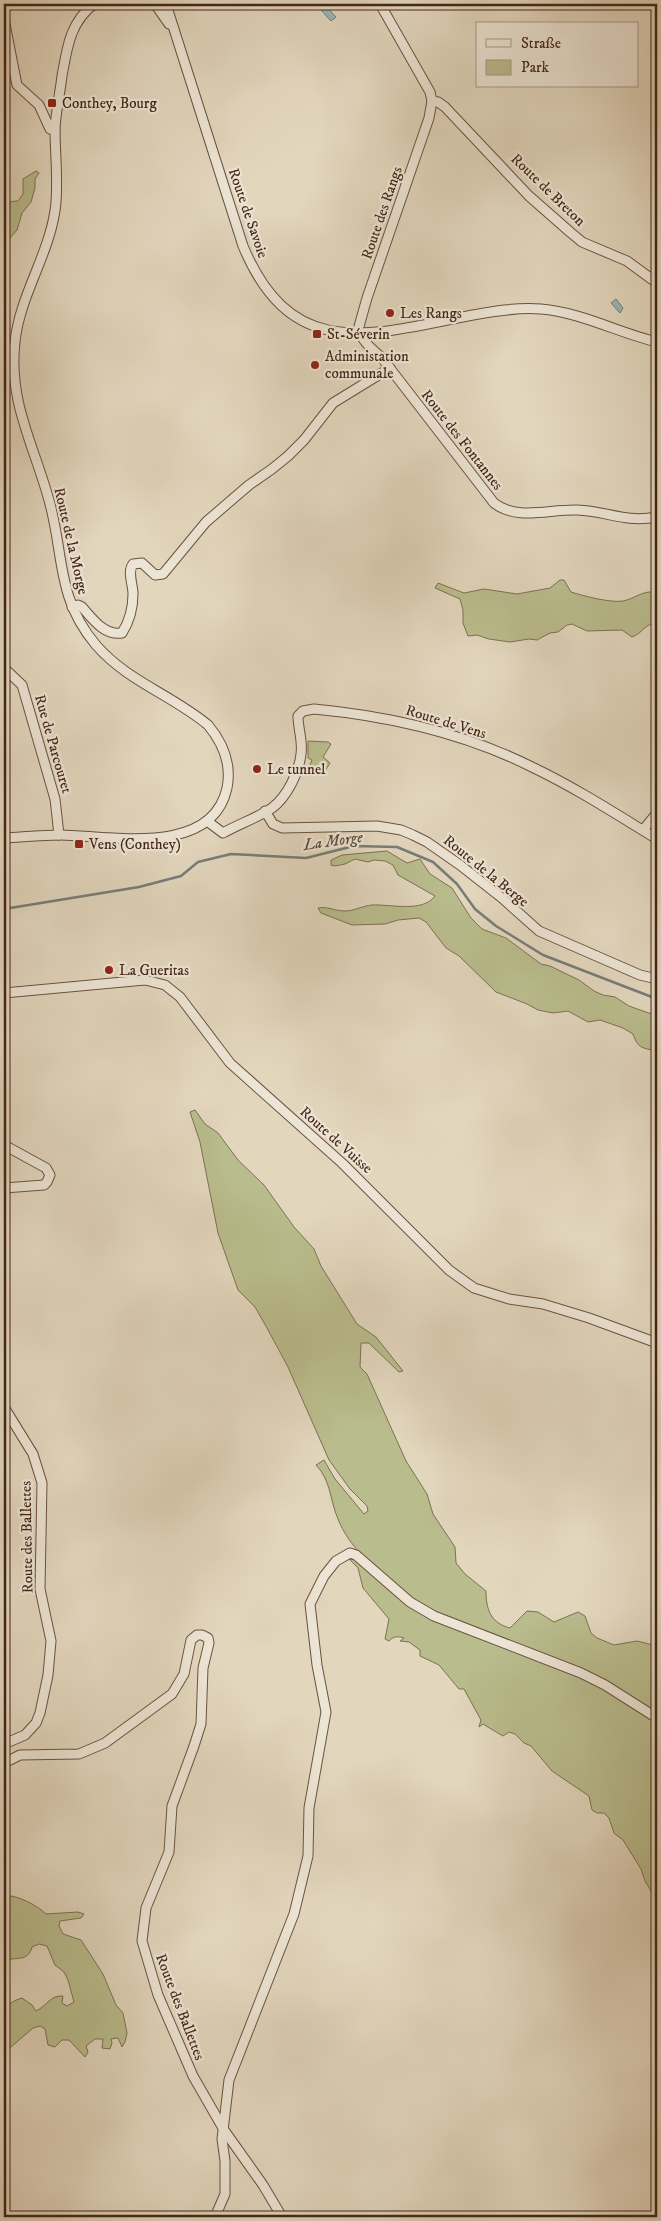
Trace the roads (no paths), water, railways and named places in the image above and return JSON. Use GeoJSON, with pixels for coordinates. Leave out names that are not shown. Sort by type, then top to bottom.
{"type":"FeatureCollection","features":[{"type":"Feature","properties":{"kind":"street","name":"Route de la Morge"},"geometry":{"type":"LineString","coordinates":[[4,838],[59,835],[161,838],[185,833],[207,821],[226,795],[228,783],[229,769],[226,753],[219,738],[198,717],[136,680],[106,656],[88,635],[72,607],[63,580],[46,489],[17,405],[13,373],[16,333],[22,309],[53,218],[56,194],[55,130],[70,36],[78,20],[94,4]]}},
{"type":"Feature","properties":{"kind":"street","name":"Route de Savoie"},"geometry":{"type":"LineString","coordinates":[[155,4],[175,35]]}},
{"type":"Feature","properties":{"kind":"street","name":"Route de Savoie"},"geometry":{"type":"LineString","coordinates":[[166,4],[243,246],[256,275],[275,300],[303,321],[328,332],[380,333],[495,311],[541,309],[559,312],[657,342]]}},
{"type":"Feature","properties":{"kind":"street"},"geometry":{"type":"LineString","coordinates":[[380,4],[430,92],[432,101]]}},
{"type":"Feature","properties":{"kind":"street"},"geometry":{"type":"LineString","coordinates":[[4,19],[17,85],[40,105],[49,128],[55,130]]}},
{"type":"Feature","properties":{"kind":"street","name":"Route de Breton"},"geometry":{"type":"LineString","coordinates":[[432,101],[445,106],[529,196],[582,242],[627,261],[657,283]]}},
{"type":"Feature","properties":{"kind":"street","name":"Route des Rangs"},"geometry":{"type":"LineString","coordinates":[[359,334],[358,330],[367,298],[429,118],[432,101]]}},
{"type":"Feature","properties":{"kind":"street","name":"Route des Fontannes"},"geometry":{"type":"LineString","coordinates":[[359,334],[390,368],[494,503],[504,511],[526,513],[577,510],[638,520],[657,517]]}},
{"type":"Feature","properties":{"kind":"street"},"geometry":{"type":"LineString","coordinates":[[72,607],[78,604],[103,629],[117,634],[122,632],[129,618],[133,597],[130,572],[133,564],[142,563],[155,575],[163,574],[206,522],[249,484],[288,456],[304,440],[333,404],[390,368]]}},
{"type":"Feature","properties":{"kind":"street","name":"Rue de Parcouret"},"geometry":{"type":"LineString","coordinates":[[4,668],[22,685],[55,800],[59,835]]}},
{"type":"Feature","properties":{"kind":"street","name":"Route de Vens"},"geometry":{"type":"LineString","coordinates":[[265,811],[273,807],[293,780],[300,760],[302,737],[298,726],[298,716],[303,711],[314,710],[412,724],[450,734],[531,766],[578,791],[657,839]]}},
{"type":"Feature","properties":{"kind":"street"},"geometry":{"type":"LineString","coordinates":[[207,821],[223,832],[265,811]]}},
{"type":"Feature","properties":{"kind":"street","name":"Route de la Berge"},"geometry":{"type":"LineString","coordinates":[[265,811],[273,824],[282,828],[377,826],[401,830],[427,842],[460,865],[502,898],[539,931],[640,975],[657,979]]}},
{"type":"Feature","properties":{"kind":"street"},"geometry":{"type":"LineString","coordinates":[[643,830],[657,813]]}},
{"type":"Feature","properties":{"kind":"street","name":"Route de Vuisse"},"geometry":{"type":"LineString","coordinates":[[4,993],[145,980],[165,985],[180,997],[230,1063],[342,1163],[449,1270],[474,1288],[509,1299],[543,1304],[589,1318],[657,1343]]}},
{"type":"Feature","properties":{"kind":"street"},"geometry":{"type":"LineString","coordinates":[[4,1146],[46,1168],[50,1175],[48,1182],[44,1185],[4,1188]]}},
{"type":"Feature","properties":{"kind":"street","name":"Route des Ballettes"},"geometry":{"type":"LineString","coordinates":[[4,1407],[33,1454],[42,1483],[40,1589],[52,1641],[47,1682],[36,1723],[25,1736],[4,1744]]}},
{"type":"Feature","properties":{"kind":"street"},"geometry":{"type":"LineString","coordinates":[[215,2217],[225,2194],[225,2161],[222,2139],[225,2100],[229,2080],[294,1914],[308,1856],[310,1808],[326,1712],[326,1701],[317,1665],[310,1604],[324,1576],[336,1561],[350,1553],[356,1555],[410,1602],[434,1616],[581,1673],[657,1718]]}},
{"type":"Feature","properties":{"kind":"street","name":"Route des Ballettes"},"geometry":{"type":"LineString","coordinates":[[4,1763],[20,1755],[79,1754],[105,1743],[172,1694],[184,1674],[191,1640],[197,1635],[202,1634],[208,1638],[209,1643],[203,1668],[200,1724],[172,1806],[169,1852],[146,1908],[142,1941],[149,1970],[171,2027],[193,2076],[224,2130],[263,2185],[282,2217]]}},
{"type":"Feature","properties":{"kind":"water"},"geometry":{"type":"Polygon","coordinates":[[[325,5],[336,17],[331,21],[320,9],[325,5]]]}},
{"type":"Feature","properties":{"kind":"water"},"geometry":{"type":"Polygon","coordinates":[[[616,299],[623,308],[620,313],[611,303],[616,299]]]}},
{"type":"Feature","properties":{"kind":"waterway","name":"La Morge"},"geometry":{"type":"LineString","coordinates":[[4,909],[139,887],[181,876],[198,862],[231,854],[306,858],[354,846],[397,847],[433,862],[457,884],[475,909],[496,926],[543,955],[657,999]]}},
{"type":"Feature","properties":{"kind":"place","name":"Conthey, Bourg"},"geometry":{"type":"Point","coordinates":[52,103]}},
{"type":"Feature","properties":{"kind":"place","name":"Les Rangs"},"geometry":{"type":"Point","coordinates":[390,313]}},
{"type":"Feature","properties":{"kind":"place","name":"St-Séverin"},"geometry":{"type":"Point","coordinates":[317,334]}},
{"type":"Feature","properties":{"kind":"place","name":"Administation communale"},"geometry":{"type":"Point","coordinates":[315,365]}},
{"type":"Feature","properties":{"kind":"place","name":"Le tunnel"},"geometry":{"type":"Point","coordinates":[257,769]}},
{"type":"Feature","properties":{"kind":"place","name":"Vens (Conthey)"},"geometry":{"type":"Point","coordinates":[79,844]}},
{"type":"Feature","properties":{"kind":"place","name":"La Gueritas"},"geometry":{"type":"Point","coordinates":[109,970]}}]}
